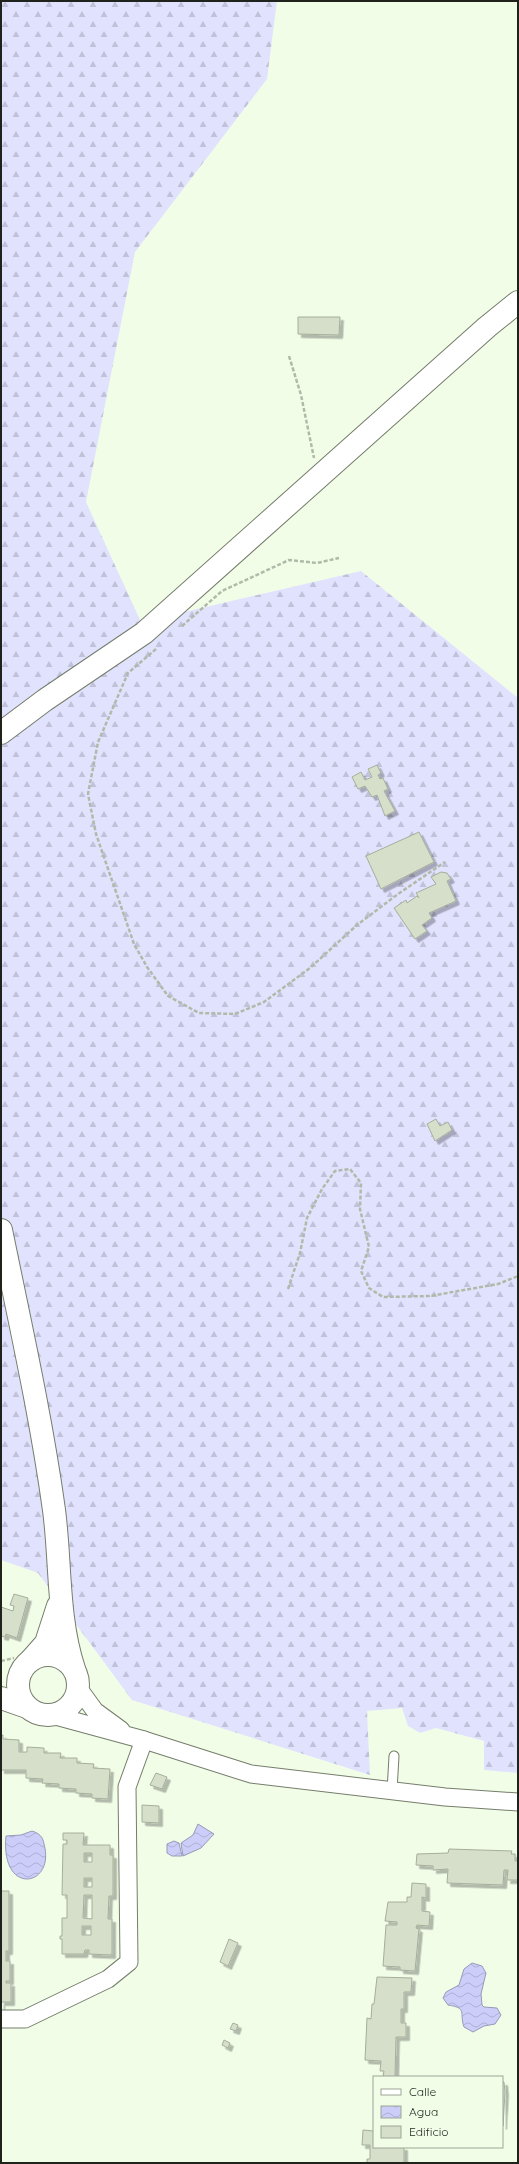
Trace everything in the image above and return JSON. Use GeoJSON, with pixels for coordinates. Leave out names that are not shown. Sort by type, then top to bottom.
{"type":"FeatureCollection","features":[{"type":"Feature","properties":{"kind":"street"},"geometry":{"type":"LineString","coordinates":[[1,733],[45,700],[144,633],[498,317],[518,302]]}},
{"type":"Feature","properties":{"kind":"street"},"geometry":{"type":"LineString","coordinates":[[1,1230],[45,1454],[54,1512],[60,1577],[60,1599],[69,1652],[76,1679],[74,1701],[66,1710],[52,1715]]}},
{"type":"Feature","properties":{"kind":"street"},"geometry":{"type":"LineString","coordinates":[[18,1666],[46,1643],[60,1599]]}},
{"type":"Feature","properties":{"kind":"street"},"geometry":{"type":"LineString","coordinates":[[18,1666],[39,1656],[53,1655],[69,1663],[76,1679],[95,1711],[128,1735]]}},
{"type":"Feature","properties":{"kind":"street"},"geometry":{"type":"LineString","coordinates":[[18,1666],[18,1687],[20,1697],[27,1707]]}},
{"type":"Feature","properties":{"kind":"street"},"geometry":{"type":"LineString","coordinates":[[1,1698],[27,1707],[39,1714],[52,1715],[128,1735],[251,1774],[392,1791],[518,1802]]}},
{"type":"Feature","properties":{"kind":"street"},"geometry":{"type":"LineString","coordinates":[[1,2020],[25,2019],[108,1979],[130,1962],[127,1787],[144,1740]]}},
{"type":"Feature","properties":{"kind":"lane"},"geometry":{"type":"LineString","coordinates":[[392,1791],[394,1756]]}},
{"type":"Feature","properties":{"kind":"path"},"geometry":{"type":"LineString","coordinates":[[288,356],[301,395],[318,478]]}},
{"type":"Feature","properties":{"kind":"path"},"geometry":{"type":"LineString","coordinates":[[181,627],[222,591],[289,560],[317,562],[339,558]]}},
{"type":"Feature","properties":{"kind":"path"},"geometry":{"type":"LineString","coordinates":[[158,648],[128,673],[98,742],[88,794],[96,834],[134,944],[147,967],[168,996],[199,1013],[235,1014],[264,1002],[310,968],[357,925],[398,894],[445,862]]}},
{"type":"Feature","properties":{"kind":"path"},"geometry":{"type":"LineString","coordinates":[[288,1288],[300,1253],[307,1218],[322,1189],[335,1171],[350,1170],[361,1183],[360,1209],[369,1247],[361,1271],[369,1288],[383,1297],[430,1296],[498,1284],[518,1276]]}},
{"type":"Feature","properties":{"kind":"path"},"geometry":{"type":"LineString","coordinates":[[1,1661],[13,1659],[18,1666]]}},
{"type":"Feature","properties":{"kind":"green space"},"geometry":{"type":"Polygon","coordinates":[[[1,1],[277,1],[267,79],[135,252],[86,502],[141,622],[361,571],[518,698],[518,1773],[484,1770],[484,1741],[436,1728],[420,1733],[408,1726],[402,1708],[367,1711],[370,1775],[132,1700],[38,1573],[1,1560],[1,1]]]}},
{"type":"Feature","properties":{"kind":"water"},"geometry":{"type":"Polygon","coordinates":[[[198,1824],[214,1834],[201,1848],[183,1856],[181,1843],[193,1835],[198,1824]]]}},
{"type":"Feature","properties":{"kind":"water"},"geometry":{"type":"Polygon","coordinates":[[[32,1831],[39,1834],[43,1839],[46,1859],[42,1869],[36,1876],[27,1879],[19,1877],[11,1869],[6,1856],[6,1836],[21,1835],[32,1831]]]}},
{"type":"Feature","properties":{"kind":"water"},"geometry":{"type":"Polygon","coordinates":[[[174,1841],[179,1843],[182,1856],[172,1856],[167,1853],[167,1844],[174,1841]]]}},
{"type":"Feature","properties":{"kind":"water"},"geometry":{"type":"Polygon","coordinates":[[[472,1963],[482,1966],[486,1973],[481,1994],[482,2005],[484,2007],[497,2008],[501,2015],[495,2024],[484,2026],[473,2032],[464,2027],[461,2010],[454,2006],[448,2005],[443,1998],[446,1992],[459,1985],[464,1969],[472,1963]]]}},
{"type":"Feature","properties":{"kind":"building"},"geometry":{"type":"Polygon","coordinates":[[[298,317],[340,317],[339,335],[298,334],[298,317]]]}},
{"type":"Feature","properties":{"kind":"building"},"geometry":{"type":"Polygon","coordinates":[[[377,765],[381,773],[378,775],[380,779],[383,778],[388,789],[384,791],[395,811],[385,816],[377,795],[372,797],[365,786],[358,789],[352,777],[361,772],[365,780],[372,777],[368,769],[377,765]]]}},
{"type":"Feature","properties":{"kind":"building"},"geometry":{"type":"Polygon","coordinates":[[[419,832],[434,862],[381,889],[366,856],[419,832]]]}},
{"type":"Feature","properties":{"kind":"building"},"geometry":{"type":"Polygon","coordinates":[[[441,872],[447,873],[451,879],[447,881],[456,901],[429,913],[432,918],[422,925],[427,931],[415,939],[394,908],[406,900],[407,903],[417,896],[419,898],[416,893],[436,884],[431,877],[441,872]]]}},
{"type":"Feature","properties":{"kind":"building"},"geometry":{"type":"Polygon","coordinates":[[[436,1119],[440,1126],[448,1122],[452,1130],[435,1141],[427,1124],[436,1119]]]}},
{"type":"Feature","properties":{"kind":"building"},"geometry":{"type":"Polygon","coordinates":[[[14,1594],[28,1598],[17,1638],[6,1634],[5,1637],[1,1636],[1,1607],[13,1611],[14,1606],[10,1605],[14,1594]]]}},
{"type":"Feature","properties":{"kind":"building"},"geometry":{"type":"Polygon","coordinates":[[[1,1735],[3,1735],[3,1739],[19,1740],[19,1752],[27,1752],[27,1747],[44,1748],[44,1753],[61,1753],[60,1758],[77,1758],[77,1763],[94,1764],[93,1768],[110,1769],[108,1799],[92,1798],[92,1794],[76,1793],[76,1789],[59,1788],[59,1784],[42,1783],[43,1779],[26,1778],[26,1770],[1,1770],[1,1735]]]}},
{"type":"Feature","properties":{"kind":"building"},"geometry":{"type":"Polygon","coordinates":[[[156,1773],[167,1777],[162,1789],[150,1785],[156,1773]]]}},
{"type":"Feature","properties":{"kind":"building"},"geometry":{"type":"Polygon","coordinates":[[[142,1805],[159,1806],[159,1823],[142,1822],[142,1805]]]}},
{"type":"Feature","properties":{"kind":"building"},"geometry":{"type":"Polygon","coordinates":[[[63,1833],[84,1833],[83,1845],[110,1845],[110,1855],[113,1855],[113,1896],[109,1896],[108,1919],[112,1919],[112,1955],[89,1954],[89,1950],[85,1950],[84,1954],[62,1954],[62,1939],[60,1939],[60,1936],[62,1936],[62,1918],[67,1918],[67,1895],[62,1895],[63,1844],[67,1844],[67,1840],[63,1840],[63,1833]],[[84,1853],[84,1862],[92,1862],[92,1853],[84,1853]],[[84,1878],[84,1887],[92,1887],[92,1878],[84,1878]],[[84,1895],[83,1918],[92,1919],[92,1895],[84,1895]],[[82,1926],[82,1935],[91,1935],[91,1926],[82,1926]]]}},
{"type":"Feature","properties":{"kind":"building"},"geometry":{"type":"Polygon","coordinates":[[[449,1849],[512,1851],[511,1854],[515,1854],[515,1861],[518,1861],[518,1880],[507,1880],[508,1870],[504,1870],[503,1885],[447,1883],[448,1869],[433,1870],[433,1866],[416,1865],[417,1854],[448,1853],[449,1849]]]}},
{"type":"Feature","properties":{"kind":"building"},"geometry":{"type":"Polygon","coordinates":[[[412,1883],[426,1884],[426,1898],[422,1897],[422,1911],[430,1912],[429,1926],[417,1925],[416,1928],[419,1929],[415,1971],[400,1970],[400,1967],[383,1966],[386,1925],[397,1925],[397,1922],[385,1921],[388,1902],[407,1902],[407,1897],[411,1897],[412,1883]]]}},
{"type":"Feature","properties":{"kind":"building"},"geometry":{"type":"Polygon","coordinates":[[[1,1891],[9,1891],[9,1951],[6,1951],[6,1961],[10,1961],[10,1981],[6,1981],[6,1983],[11,1983],[11,2002],[1,2002],[1,1891]]]}},
{"type":"Feature","properties":{"kind":"building"},"geometry":{"type":"Polygon","coordinates":[[[229,1939],[238,1943],[228,1966],[220,1962],[229,1939]]]}},
{"type":"Feature","properties":{"kind":"building"},"geometry":{"type":"Polygon","coordinates":[[[377,1977],[412,1978],[411,1992],[404,1992],[404,2009],[401,2009],[401,2023],[406,2023],[406,2037],[396,2037],[395,2076],[383,2076],[384,2071],[380,2071],[381,2061],[365,2060],[367,2018],[371,2019],[372,2004],[374,2004],[377,1977]]]}},
{"type":"Feature","properties":{"kind":"building"},"geometry":{"type":"Polygon","coordinates":[[[233,2023],[238,2025],[236,2031],[230,2029],[233,2023]]]}},
{"type":"Feature","properties":{"kind":"building"},"geometry":{"type":"Polygon","coordinates":[[[224,2040],[230,2043],[228,2048],[222,2045],[224,2040]]]}},
{"type":"Feature","properties":{"kind":"building"},"geometry":{"type":"Polygon","coordinates":[[[503,2082],[505,2092],[503,2126],[503,2082]]]}},
{"type":"Feature","properties":{"kind":"building"},"geometry":{"type":"Polygon","coordinates":[[[363,2130],[373,2131],[373,2148],[404,2148],[404,2163],[367,2163],[367,2159],[370,2159],[370,2145],[362,2145],[363,2130]]]}}]}
